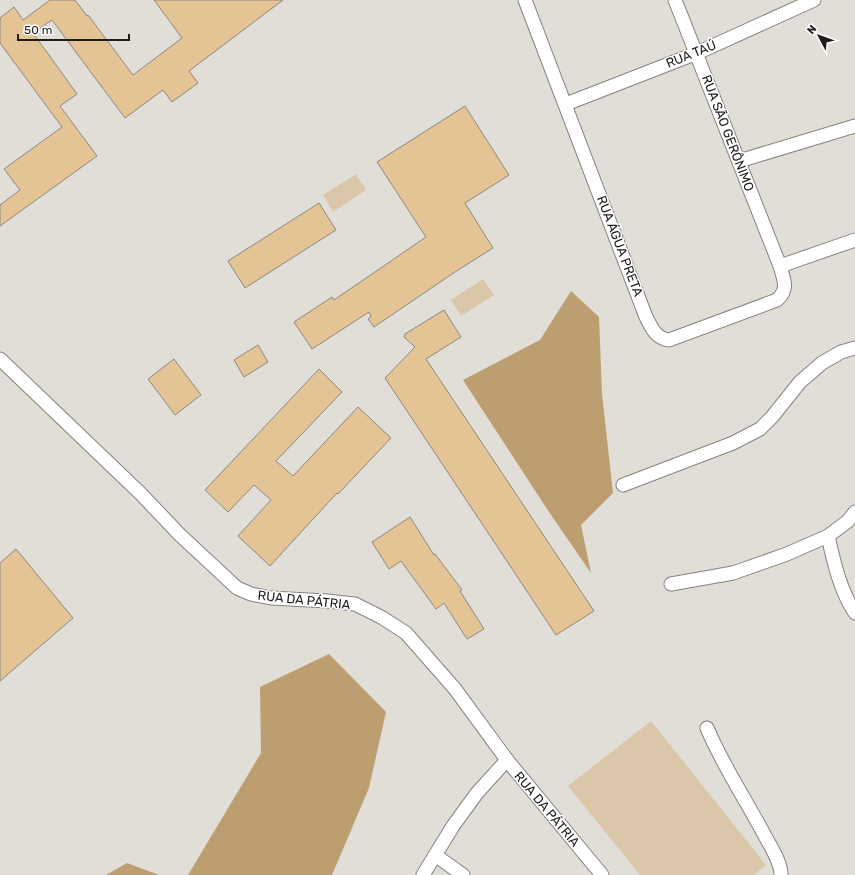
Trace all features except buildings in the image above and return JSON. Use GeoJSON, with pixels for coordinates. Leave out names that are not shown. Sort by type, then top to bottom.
{"type":"FeatureCollection","features":[{"type":"Feature","properties":{"kind":"street","name":"RUA ÁGUA PRETA"},"geometry":{"type":"LineString","coordinates":[[525,0],[566,104],[646,317],[656,334],[662,339],[669,340],[777,300],[783,294],[786,287],[780,266]]}},
{"type":"Feature","properties":{"kind":"street","name":"RUA SÃO GERÔNIMO"},"geometry":{"type":"LineString","coordinates":[[676,0],[780,266]]}},
{"type":"Feature","properties":{"kind":"street","name":"RUA TAÚ"},"geometry":{"type":"LineString","coordinates":[[566,104],[697,52],[814,0]]}},
{"type":"Feature","properties":{"kind":"street"},"geometry":{"type":"LineString","coordinates":[[739,161],[855,126]]}},
{"type":"Feature","properties":{"kind":"street"},"geometry":{"type":"LineString","coordinates":[[780,266],[855,240]]}},
{"type":"Feature","properties":{"kind":"street"},"geometry":{"type":"LineString","coordinates":[[622,485],[733,444],[760,429],[772,417],[800,382],[822,363],[841,352],[855,348]]}},
{"type":"Feature","properties":{"kind":"street","name":"RUA DA PÁTRIA"},"geometry":{"type":"LineString","coordinates":[[0,359],[141,494],[180,535],[237,588],[251,594],[271,598],[355,604],[381,617],[406,633],[455,689],[507,760],[598,873]]}},
{"type":"Feature","properties":{"kind":"street"},"geometry":{"type":"LineString","coordinates":[[671,584],[733,573],[787,554],[828,536],[848,521],[855,512]]}},
{"type":"Feature","properties":{"kind":"street"},"geometry":{"type":"LineString","coordinates":[[828,536],[836,571],[849,604],[855,613]]}},
{"type":"Feature","properties":{"kind":"street"},"geometry":{"type":"LineString","coordinates":[[707,728],[718,754],[749,805],[774,852],[782,875]]}},
{"type":"Feature","properties":{"kind":"street"},"geometry":{"type":"LineString","coordinates":[[423,875],[461,815],[507,760]]}},
{"type":"Feature","properties":{"kind":"street"},"geometry":{"type":"LineString","coordinates":[[435,855],[463,875]]}},
{"type":"Feature","properties":{"kind":"shaded area"},"geometry":{"type":"Polygon","coordinates":[[[356,174],[366,190],[333,212],[323,195],[356,174]]]}},
{"type":"Feature","properties":{"kind":"shaded area"},"geometry":{"type":"Polygon","coordinates":[[[483,279],[494,295],[461,316],[451,300],[483,279]]]}},
{"type":"Feature","properties":{"kind":"shaded area"},"geometry":{"type":"Polygon","coordinates":[[[571,291],[599,317],[602,394],[613,493],[581,525],[591,573],[549,512],[463,380],[540,340],[571,291]]]}},
{"type":"Feature","properties":{"kind":"shaded area"},"geometry":{"type":"Polygon","coordinates":[[[329,654],[386,712],[369,788],[332,875],[188,875],[261,753],[260,687],[329,654]]]}},
{"type":"Feature","properties":{"kind":"shaded area"},"geometry":{"type":"Polygon","coordinates":[[[651,721],[766,865],[754,875],[640,875],[568,786],[651,721]]]}},
{"type":"Feature","properties":{"kind":"shaded area"},"geometry":{"type":"Polygon","coordinates":[[[127,863],[159,875],[106,875],[127,863]]]}}]}
